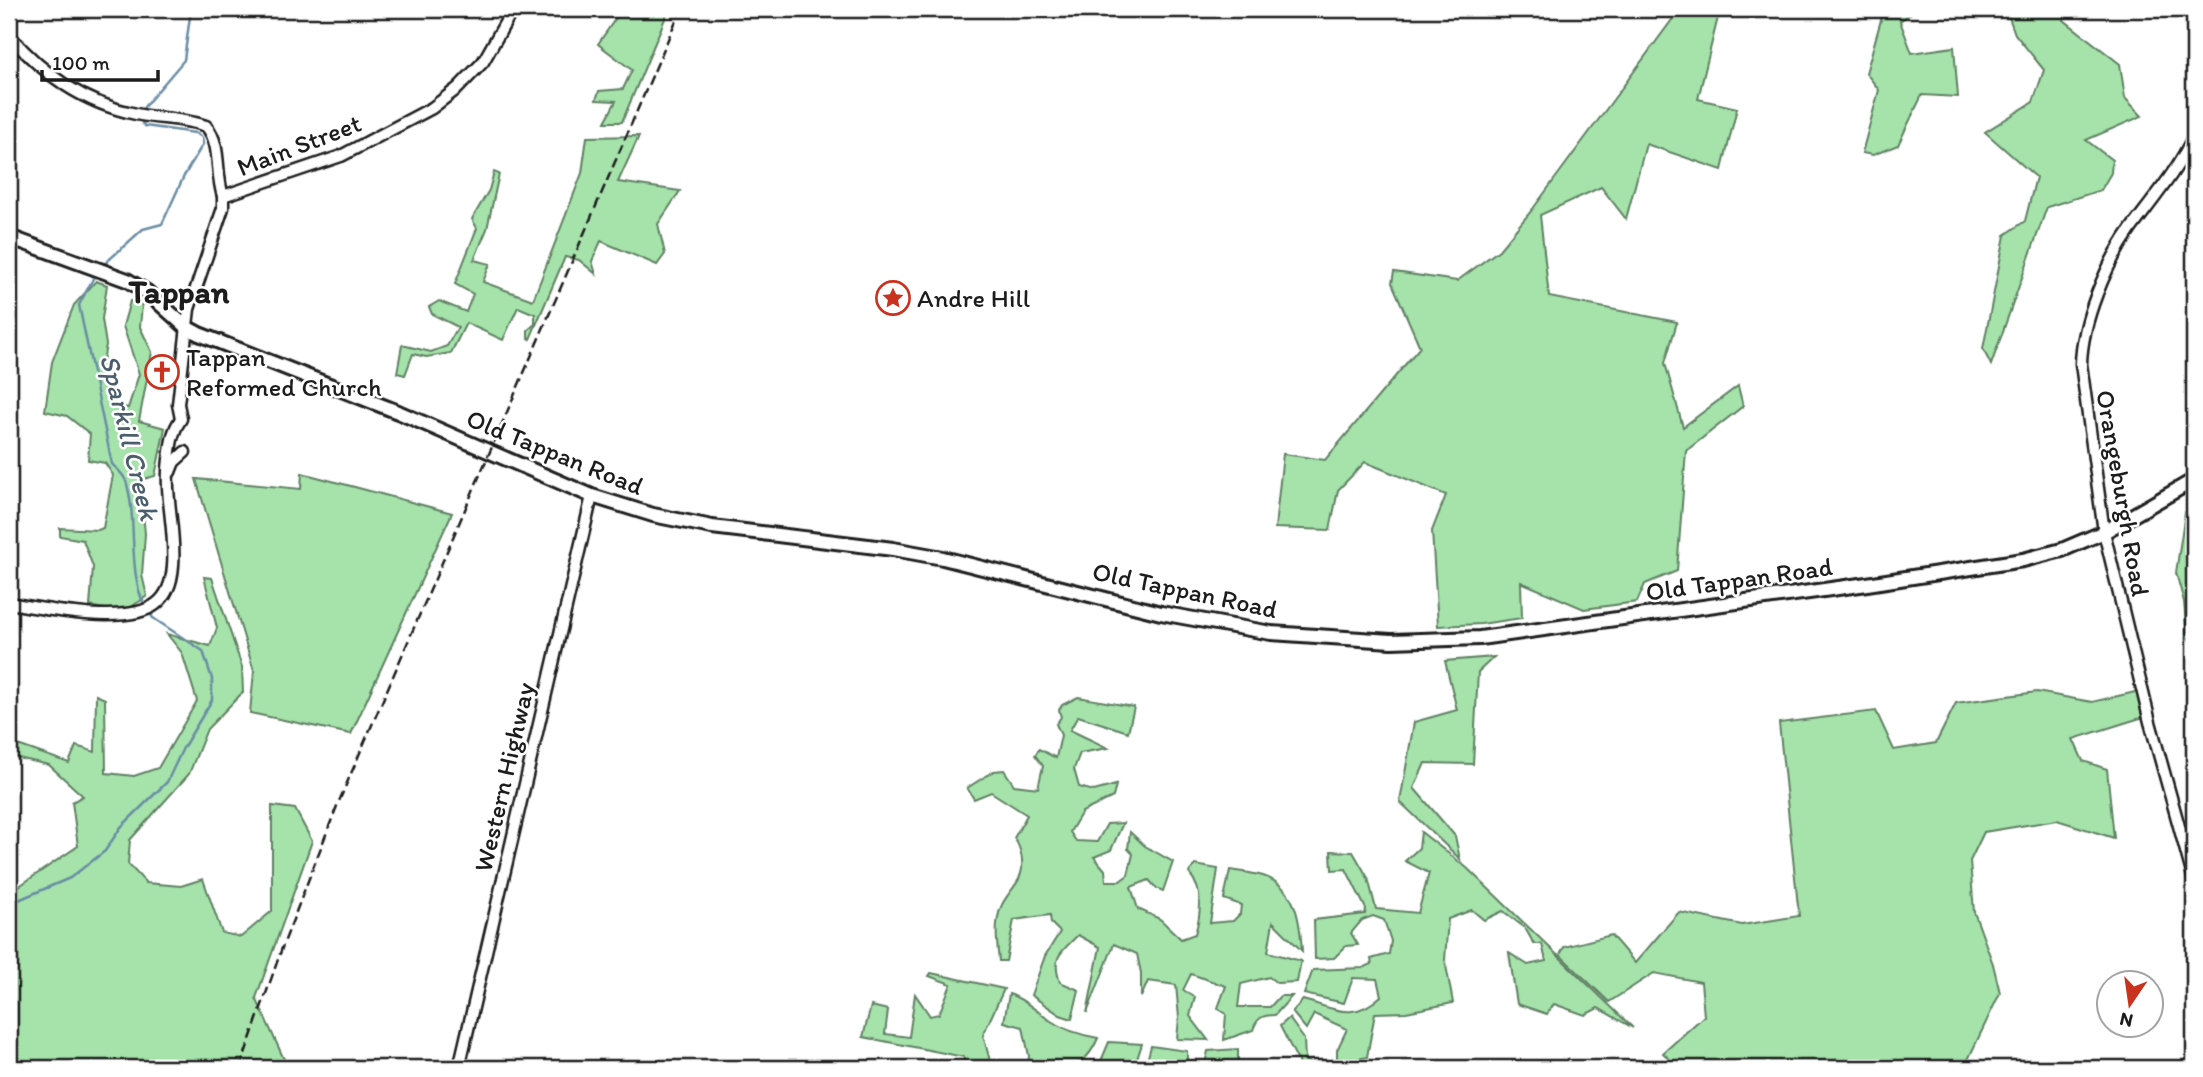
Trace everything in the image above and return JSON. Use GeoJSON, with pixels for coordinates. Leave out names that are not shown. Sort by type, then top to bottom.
{"type":"FeatureCollection","features":[{"type":"Feature","properties":{"kind":"main road","name":"Old Tappan Road"},"geometry":{"type":"LineString","coordinates":[[9,237],[127,280],[147,292],[186,327],[199,334],[398,412],[592,496],[653,515],[712,527],[839,541],[940,558],[1161,613],[1271,634],[1391,641],[1480,638],[2023,560],[2062,550],[2104,532],[2194,480]]}},
{"type":"Feature","properties":{"kind":"street","name":"Main Street"},"geometry":{"type":"LineString","coordinates":[[9,603],[109,615],[128,614],[156,604],[165,594],[171,582],[173,567],[168,475],[174,428],[181,419],[178,404],[186,327],[192,299],[223,208],[223,196],[341,156],[432,108],[458,88],[483,62],[513,9]]}},
{"type":"Feature","properties":{"kind":"street"},"geometry":{"type":"LineString","coordinates":[[9,35],[38,66],[58,82],[97,102],[134,114],[201,125],[209,130],[214,139],[219,187],[223,196]]}},
{"type":"Feature","properties":{"kind":"street","name":"Orangeburgh Road"},"geometry":{"type":"LineString","coordinates":[[2194,135],[2172,176],[2121,245],[2103,282],[2084,334],[2081,376],[2104,532],[2150,722],[2194,880]]}},
{"type":"Feature","properties":{"kind":"street"},"geometry":{"type":"LineString","coordinates":[[168,475],[174,462],[185,452]]}},
{"type":"Feature","properties":{"kind":"street","name":"Western Highway"},"geometry":{"type":"LineString","coordinates":[[459,1068],[592,496]]}},
{"type":"Feature","properties":{"kind":"green space"},"geometry":{"type":"Polygon","coordinates":[[[622,9],[669,9],[622,122],[605,122],[616,101],[596,100],[599,91],[623,89],[632,70],[598,44],[622,9]]]}},
{"type":"Feature","properties":{"kind":"green space"},"geometry":{"type":"Polygon","coordinates":[[[1680,9],[1720,9],[1698,99],[1737,108],[1722,170],[1646,144],[1626,219],[1601,187],[1540,215],[1549,297],[1677,322],[1665,363],[1683,427],[1738,386],[1743,406],[1686,451],[1677,571],[1645,584],[1637,602],[1584,609],[1521,582],[1522,618],[1438,626],[1432,531],[1446,495],[1365,462],[1338,490],[1330,530],[1275,528],[1283,454],[1325,460],[1420,347],[1392,283],[1394,272],[1457,281],[1499,250],[1532,210],[1680,9]]]}},
{"type":"Feature","properties":{"kind":"green space"},"geometry":{"type":"Polygon","coordinates":[[[1884,9],[1917,9],[1900,21],[1912,53],[1954,47],[1958,97],[1922,95],[1898,145],[1873,155],[1862,153],[1879,90],[1866,73],[1884,9]]]}},
{"type":"Feature","properties":{"kind":"green space"},"geometry":{"type":"Polygon","coordinates":[[[2006,9],[2067,9],[2064,20],[2120,64],[2125,98],[2142,116],[2086,140],[2112,160],[2111,173],[2101,190],[2047,207],[1991,365],[1983,349],[2005,235],[2025,221],[2036,177],[1985,132],[2033,102],[2044,70],[2015,34],[2006,9]]]}},
{"type":"Feature","properties":{"kind":"green space"},"geometry":{"type":"Polygon","coordinates":[[[639,136],[618,182],[680,191],[658,224],[665,254],[657,265],[601,241],[592,261],[596,274],[579,260],[565,257],[530,339],[528,330],[535,324],[535,314],[518,307],[503,340],[466,323],[451,353],[426,357],[413,354],[405,375],[397,373],[402,345],[431,352],[447,346],[458,327],[432,314],[429,307],[439,301],[466,312],[473,294],[455,284],[477,228],[472,219],[489,190],[494,172],[499,174],[487,229],[474,260],[490,264],[483,282],[533,300],[582,173],[587,137],[639,136]]]}},
{"type":"Feature","properties":{"kind":"green space"},"geometry":{"type":"Polygon","coordinates":[[[96,281],[107,285],[102,319],[106,345],[100,377],[110,404],[128,408],[139,374],[123,326],[130,301],[142,305],[140,327],[152,352],[139,421],[165,428],[155,476],[140,480],[145,534],[142,575],[147,596],[133,606],[121,610],[90,606],[93,567],[83,540],[60,536],[60,528],[103,528],[113,475],[105,463],[88,460],[90,434],[67,416],[45,411],[52,362],[74,305],[96,281]]]}},
{"type":"Feature","properties":{"kind":"green space"},"geometry":{"type":"Polygon","coordinates":[[[302,473],[452,513],[351,734],[250,713],[254,671],[196,479],[301,489],[302,473]]]}},
{"type":"Feature","properties":{"kind":"green space"},"geometry":{"type":"Polygon","coordinates":[[[2185,512],[2194,513],[2194,642],[2187,638],[2184,602],[2176,573],[2185,512]]]}},
{"type":"Feature","properties":{"kind":"green space"},"geometry":{"type":"Polygon","coordinates":[[[204,577],[212,578],[242,667],[243,692],[207,729],[189,774],[130,840],[128,864],[146,883],[181,886],[203,879],[222,933],[241,937],[272,911],[272,806],[295,809],[312,841],[256,998],[288,1068],[9,1068],[9,893],[78,846],[72,802],[83,796],[49,765],[9,756],[9,742],[69,763],[76,746],[95,752],[96,695],[105,699],[106,773],[134,776],[158,768],[197,701],[182,653],[167,634],[210,646],[217,628],[204,577]]]}},
{"type":"Feature","properties":{"kind":"green space"},"geometry":{"type":"Polygon","coordinates":[[[1494,657],[1478,672],[1473,764],[1425,763],[1414,788],[1455,836],[1460,859],[1400,802],[1414,722],[1457,710],[1445,661],[1494,657]]]}},
{"type":"Feature","properties":{"kind":"green space"},"geometry":{"type":"Polygon","coordinates":[[[2144,690],[2150,715],[2073,739],[2083,761],[2107,769],[2114,838],[2057,820],[1984,832],[1970,861],[1974,912],[1993,964],[2000,993],[1964,1068],[1679,1068],[1663,1053],[1704,1016],[1701,982],[1654,973],[1609,1002],[1560,955],[1564,947],[1611,935],[1635,963],[1679,912],[1742,925],[1799,916],[1779,723],[1876,711],[1894,750],[1936,743],[1956,703],[2037,692],[2092,702],[2144,690]]]}},
{"type":"Feature","properties":{"kind":"green space"},"geometry":{"type":"Polygon","coordinates":[[[1078,697],[1134,707],[1128,732],[1078,716],[1070,730],[1108,748],[1080,753],[1074,769],[1079,787],[1094,791],[1116,785],[1113,797],[1082,812],[1070,832],[1076,841],[1097,842],[1107,824],[1123,823],[1111,850],[1094,857],[1105,870],[1106,881],[1120,881],[1128,875],[1133,854],[1128,849],[1130,832],[1145,846],[1173,862],[1163,891],[1149,880],[1131,887],[1138,909],[1160,919],[1181,939],[1195,934],[1199,918],[1199,894],[1189,873],[1195,865],[1218,869],[1210,923],[1233,921],[1240,914],[1241,905],[1224,899],[1230,870],[1263,876],[1283,888],[1290,897],[1298,917],[1302,951],[1273,922],[1268,952],[1301,961],[1297,982],[1277,983],[1269,977],[1241,984],[1238,1007],[1270,1007],[1280,996],[1292,996],[1275,1015],[1258,1020],[1253,1030],[1224,1040],[1226,1014],[1218,1008],[1226,986],[1191,974],[1183,990],[1195,997],[1190,1016],[1208,1040],[1177,1039],[1179,1018],[1176,985],[1148,981],[1141,997],[1141,973],[1137,954],[1114,944],[1087,1013],[1100,947],[1078,935],[1062,951],[1057,961],[1060,982],[1079,990],[1072,1019],[1060,1015],[1031,995],[1045,956],[1060,932],[1051,923],[1050,915],[1014,920],[1006,961],[999,961],[997,920],[1003,903],[1021,874],[1022,858],[1014,838],[1027,815],[991,792],[974,799],[967,788],[994,771],[1004,770],[1014,785],[1038,788],[1043,766],[1035,755],[1039,749],[1056,758],[1061,735],[1056,724],[1061,717],[1059,710],[1062,705],[1078,697]]]}},
{"type":"Feature","properties":{"kind":"green space"},"geometry":{"type":"Polygon","coordinates":[[[1421,832],[1467,868],[1633,1028],[1598,1008],[1585,1015],[1554,1004],[1547,1014],[1517,1004],[1509,953],[1528,965],[1546,961],[1542,944],[1534,944],[1525,928],[1503,911],[1484,920],[1472,910],[1448,919],[1445,960],[1453,1003],[1406,1012],[1375,1013],[1367,1057],[1340,1068],[1320,1068],[1337,1061],[1337,1050],[1347,1029],[1314,1014],[1306,1029],[1292,1012],[1303,1000],[1335,1010],[1353,1011],[1362,1009],[1381,996],[1377,979],[1353,978],[1344,1003],[1304,994],[1313,970],[1363,968],[1372,964],[1371,959],[1389,954],[1391,941],[1384,920],[1373,916],[1362,920],[1351,933],[1358,945],[1346,946],[1334,958],[1315,959],[1314,920],[1365,914],[1366,909],[1346,869],[1332,870],[1331,851],[1353,852],[1368,878],[1376,909],[1418,913],[1429,873],[1405,861],[1419,848],[1421,832]]]}},
{"type":"Feature","properties":{"kind":"green space"},"geometry":{"type":"Polygon","coordinates":[[[931,973],[1004,989],[983,1035],[992,1068],[963,1068],[964,1057],[863,1037],[871,1006],[888,1010],[885,1034],[909,1037],[915,994],[930,1016],[939,1014],[951,984],[929,976],[931,973]]]}},
{"type":"Feature","properties":{"kind":"green space"},"geometry":{"type":"Polygon","coordinates":[[[1009,994],[1026,1002],[1062,1027],[1098,1038],[1086,1058],[1061,1068],[1028,1068],[1029,1056],[1023,1027],[1004,1022],[1009,994]]]}},
{"type":"Feature","properties":{"kind":"green space"},"geometry":{"type":"Polygon","coordinates":[[[1289,1018],[1304,1039],[1305,1060],[1317,1068],[1299,1068],[1280,1026],[1289,1018]]]}},
{"type":"Feature","properties":{"kind":"green space"},"geometry":{"type":"Polygon","coordinates":[[[1109,1042],[1142,1044],[1134,1068],[1098,1068],[1109,1042]]]}},
{"type":"Feature","properties":{"kind":"green space"},"geometry":{"type":"Polygon","coordinates":[[[1151,1046],[1187,1051],[1187,1068],[1145,1068],[1151,1046]]]}},
{"type":"Feature","properties":{"kind":"green space"},"geometry":{"type":"Polygon","coordinates":[[[1238,1049],[1238,1068],[1204,1068],[1208,1051],[1238,1049]]]}},
{"type":"Feature","properties":{"kind":"waterway","name":"Sparkill Creek"},"geometry":{"type":"LineString","coordinates":[[143,111],[184,60],[191,9]]}},
{"type":"Feature","properties":{"kind":"waterway","name":"Sparkill Creek"},"geometry":{"type":"LineString","coordinates":[[101,267],[143,229],[162,224],[184,176],[203,144],[202,137],[195,133],[145,126],[142,123],[143,117]]}},
{"type":"Feature","properties":{"kind":"waterway","name":"Sparkill Creek"},"geometry":{"type":"LineString","coordinates":[[95,275],[79,305],[112,464],[125,479],[130,496],[136,577],[145,606]]}},
{"type":"Feature","properties":{"kind":"waterway","name":"Sparkill Creek"},"geometry":{"type":"LineString","coordinates":[[9,907],[16,901],[70,878],[105,851],[121,827],[167,782],[183,748],[212,700],[212,679],[203,651],[153,618],[149,612]]}},
{"type":"Feature","properties":{"kind":"railway"},"geometry":{"type":"LineString","coordinates":[[240,1068],[282,948],[337,806],[681,9]]}},
{"type":"Feature","properties":{"kind":"place","name":"Andre Hill"},"geometry":{"type":"Point","coordinates":[893,298]}},
{"type":"Feature","properties":{"kind":"place","name":"Tappan Reformed Church"},"geometry":{"type":"Point","coordinates":[162,372]}},
{"type":"Feature","properties":{"kind":"district","name":"Tappan"},"geometry":{"type":"Point","coordinates":[179,291]}}]}
